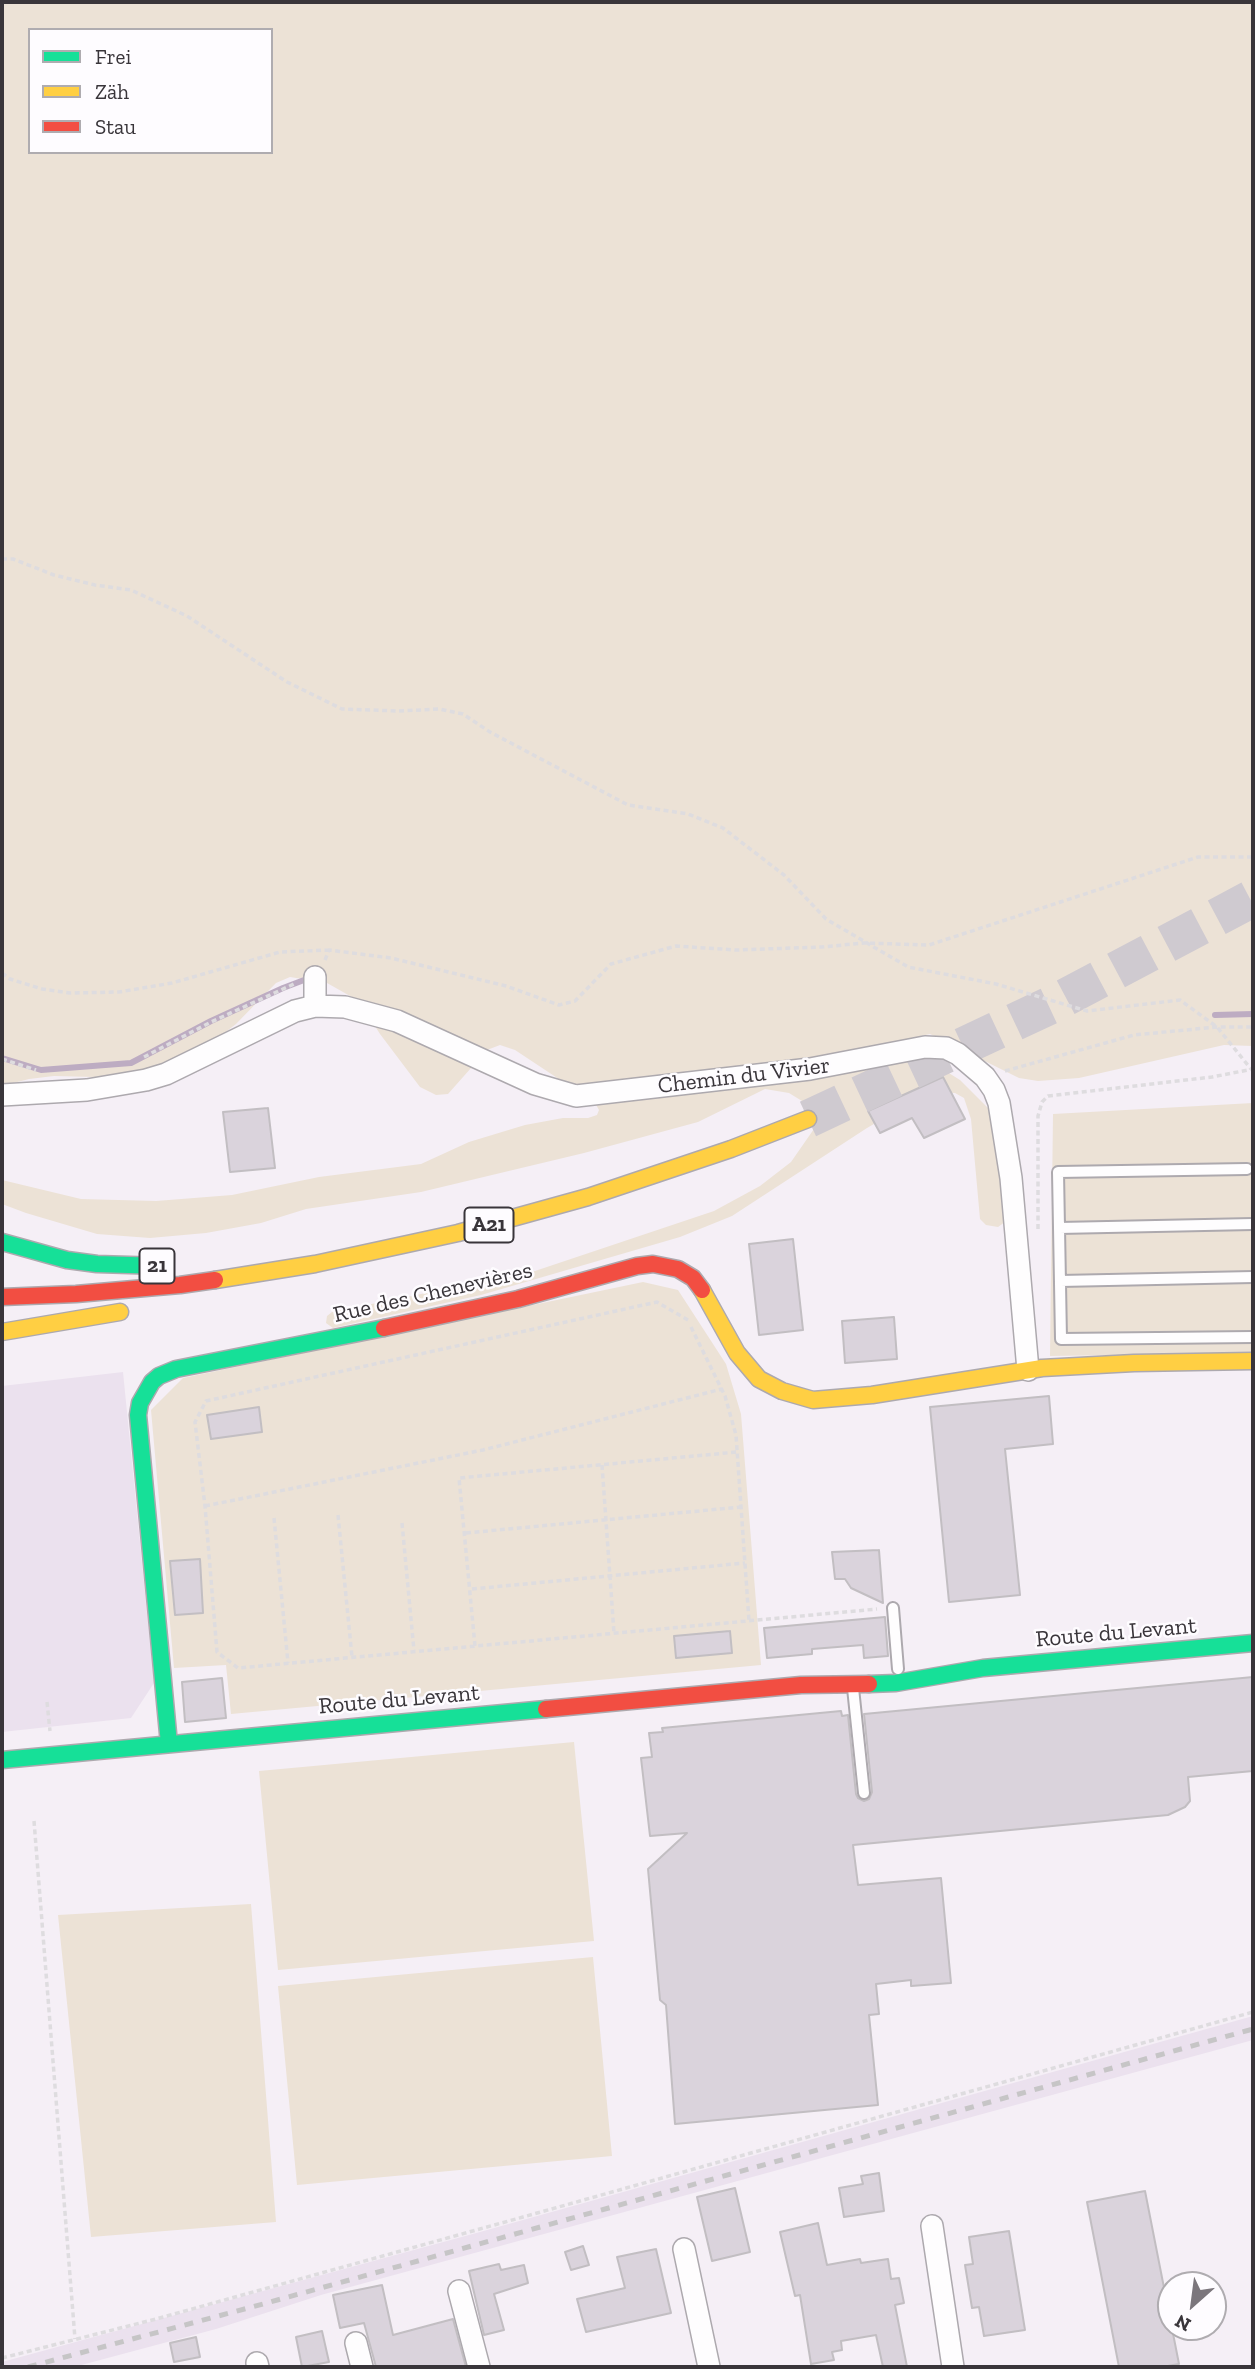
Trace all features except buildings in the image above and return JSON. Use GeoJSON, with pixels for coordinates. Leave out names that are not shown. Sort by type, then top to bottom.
{"type":"FeatureCollection","features":[{"type":"Feature","properties":{"kind":"main road","name":"A21"},"geometry":{"type":"LineString","coordinates":[[3,1297],[180,1285],[315,1264],[458,1233],[673,1170],[808,1119]]}},
{"type":"Feature","properties":{"kind":"main road","name":"21"},"geometry":{"type":"LineString","coordinates":[[2,1242],[66,1260],[97,1264],[176,1266]]}},
{"type":"Feature","properties":{"kind":"main road","name":"21"},"geometry":{"type":"LineString","coordinates":[[204,1266],[315,1264]]}},
{"type":"Feature","properties":{"kind":"main road","name":"21"},"geometry":{"type":"LineString","coordinates":[[162,1303],[315,1264]]}},
{"type":"Feature","properties":{"kind":"main road","name":"Rue des Chenevières"},"geometry":{"type":"LineString","coordinates":[[169,1744],[138,1415],[140,1403],[152,1382],[166,1372],[310,1344],[519,1298],[653,1264],[678,1269],[693,1278],[747,1367],[759,1379],[797,1396],[813,1400],[832,1400],[1028,1370]]}},
{"type":"Feature","properties":{"kind":"main road","name":"21"},"geometry":{"type":"LineString","coordinates":[[2,1332],[136,1308]]}},
{"type":"Feature","properties":{"kind":"main road"},"geometry":{"type":"LineString","coordinates":[[1028,1370],[1134,1363],[1253,1361]]}},
{"type":"Feature","properties":{"kind":"main road","name":"Route du Levant"},"geometry":{"type":"LineString","coordinates":[[852,1680],[898,1669],[983,1668],[1253,1643]]}},
{"type":"Feature","properties":{"kind":"main road","name":"Route du Levant"},"geometry":{"type":"LineString","coordinates":[[2,1760],[852,1680],[914,1681],[983,1668]]}},
{"type":"Feature","properties":{"kind":"street"},"geometry":{"type":"LineString","coordinates":[[315,977],[315,1006]]}},
{"type":"Feature","properties":{"kind":"street","name":"Chemin du Vivier"},"geometry":{"type":"LineString","coordinates":[[2,1095],[65,1092],[146,1080],[166,1074],[289,1014],[315,1006],[352,1009],[397,1021],[509,1074],[566,1095],[576,1096],[810,1069],[935,1046],[958,1054],[985,1077],[999,1103],[1009,1158],[1028,1370]]}},
{"type":"Feature","properties":{"kind":"street"},"geometry":{"type":"LineString","coordinates":[[932,2226],[953,2367]]}},
{"type":"Feature","properties":{"kind":"street"},"geometry":{"type":"LineString","coordinates":[[684,2249],[709,2367]]}},
{"type":"Feature","properties":{"kind":"street"},"geometry":{"type":"LineString","coordinates":[[459,2291],[479,2367]]}},
{"type":"Feature","properties":{"kind":"street"},"geometry":{"type":"LineString","coordinates":[[356,2343],[362,2367]]}},
{"type":"Feature","properties":{"kind":"lane"},"geometry":{"type":"LineString","coordinates":[[1247,1169],[1058,1172],[1061,1339],[1253,1337]]}},
{"type":"Feature","properties":{"kind":"lane"},"geometry":{"type":"LineString","coordinates":[[1059,1228],[1253,1224]]}},
{"type":"Feature","properties":{"kind":"lane"},"geometry":{"type":"LineString","coordinates":[[1060,1281],[1253,1277]]}},
{"type":"Feature","properties":{"kind":"lane"},"geometry":{"type":"LineString","coordinates":[[893,1608],[898,1669]]}},
{"type":"Feature","properties":{"kind":"lane"},"geometry":{"type":"LineString","coordinates":[[852,1680],[864,1793]]}},
{"type":"Feature","properties":{"kind":"path"},"geometry":{"type":"LineString","coordinates":[[2,559],[13,559],[54,575],[95,585],[131,590],[187,616],[287,682],[342,709],[439,709],[463,714],[491,732],[628,805],[688,814],[723,828],[784,875],[826,919],[908,967],[996,984],[1087,1011],[1181,1000],[1217,1027],[1252,1069],[1212,1077]]}},
{"type":"Feature","properties":{"kind":"path"},"geometry":{"type":"LineString","coordinates":[[2,973],[10,979],[42,989],[70,993],[119,992],[172,984],[280,952],[329,950],[390,958],[506,986],[559,1005],[575,1001],[611,964],[676,946],[736,950],[864,943],[929,945],[1198,857],[1253,857]]}},
{"type":"Feature","properties":{"kind":"path"},"geometry":{"type":"LineString","coordinates":[[143,1058],[259,999],[315,977],[329,950]]}},
{"type":"Feature","properties":{"kind":"path"},"geometry":{"type":"LineString","coordinates":[[985,1077],[1134,1035],[1217,1027],[1253,1027]]}},
{"type":"Feature","properties":{"kind":"path"},"geometry":{"type":"LineString","coordinates":[[2,1059],[41,1072]]}},
{"type":"Feature","properties":{"kind":"path"},"geometry":{"type":"LineString","coordinates":[[749,1621],[736,1435],[722,1389],[687,1318],[657,1302],[206,1401],[195,1422],[217,1652],[238,1668],[893,1608]]}},
{"type":"Feature","properties":{"kind":"path"},"geometry":{"type":"LineString","coordinates":[[205,1506],[483,1450],[722,1389]]}},
{"type":"Feature","properties":{"kind":"path"},"geometry":{"type":"LineString","coordinates":[[475,1646],[459,1478],[737,1452]]}},
{"type":"Feature","properties":{"kind":"path"},"geometry":{"type":"LineString","coordinates":[[602,1465],[614,1633]]}},
{"type":"Feature","properties":{"kind":"path"},"geometry":{"type":"LineString","coordinates":[[466,1533],[741,1507]]}},
{"type":"Feature","properties":{"kind":"path"},"geometry":{"type":"LineString","coordinates":[[338,1515],[352,1657]]}},
{"type":"Feature","properties":{"kind":"path"},"geometry":{"type":"LineString","coordinates":[[274,1518],[288,1662]]}},
{"type":"Feature","properties":{"kind":"path"},"geometry":{"type":"LineString","coordinates":[[402,1523],[414,1651]]}},
{"type":"Feature","properties":{"kind":"path"},"geometry":{"type":"LineString","coordinates":[[471,1589],[745,1563]]}},
{"type":"Feature","properties":{"kind":"path"},"geometry":{"type":"LineString","coordinates":[[47,1702],[51,1737]]}},
{"type":"Feature","properties":{"kind":"path"},"geometry":{"type":"LineString","coordinates":[[34,1821],[75,2339]]}},
{"type":"Feature","properties":{"kind":"path"},"geometry":{"type":"LineString","coordinates":[[2,2358],[603,2195],[1253,2012]]}},
{"type":"Feature","properties":{"kind":"shaded area"},"geometry":{"type":"Polygon","coordinates":[[[2,2],[1253,2],[1253,1046],[1224,1045],[1079,1078],[1038,1081],[1019,1078],[930,1034],[921,1036],[917,1043],[920,1055],[960,1080],[990,1110],[999,1125],[1005,1222],[998,1227],[986,1225],[980,1219],[971,1119],[964,1098],[955,1093],[937,1092],[910,1103],[867,1128],[732,1216],[680,1237],[481,1295],[333,1328],[326,1323],[327,1316],[332,1312],[535,1271],[714,1211],[760,1186],[791,1162],[816,1126],[802,1101],[789,1093],[765,1089],[698,1122],[584,1153],[421,1192],[306,1209],[261,1223],[206,1233],[150,1238],[97,1234],[2,1204],[2,1180],[81,1199],[156,1201],[232,1195],[319,1177],[421,1164],[469,1142],[525,1125],[563,1118],[588,1118],[597,1115],[599,1110],[595,1103],[515,1050],[500,1045],[487,1050],[448,1094],[436,1095],[420,1087],[359,1001],[327,983],[290,977],[276,983],[236,1024],[205,1048],[169,1065],[134,1074],[29,1079],[2,1086],[2,2]]]}},
{"type":"Feature","properties":{"kind":"shaded area"},"geometry":{"type":"Polygon","coordinates":[[[1253,1103],[1253,1353],[1050,1356],[1053,1114],[1253,1103]]]}},
{"type":"Feature","properties":{"kind":"shaded area"},"geometry":{"type":"Polygon","coordinates":[[[643,1282],[678,1290],[726,1364],[741,1414],[761,1665],[231,1714],[226,1665],[174,1668],[151,1410],[183,1378],[643,1282]]]}},
{"type":"Feature","properties":{"kind":"shaded area"},"geometry":{"type":"Polygon","coordinates":[[[123,1372],[154,1683],[131,1718],[2,1732],[2,1386],[123,1372]]]}},
{"type":"Feature","properties":{"kind":"shaded area"},"geometry":{"type":"Polygon","coordinates":[[[574,1742],[594,1941],[278,1970],[259,1771],[574,1742]]]}},
{"type":"Feature","properties":{"kind":"shaded area"},"geometry":{"type":"Polygon","coordinates":[[[251,1904],[276,2222],[91,2237],[58,1915],[251,1904]]]}},
{"type":"Feature","properties":{"kind":"shaded area"},"geometry":{"type":"Polygon","coordinates":[[[593,1957],[612,2156],[297,2185],[278,1986],[593,1957]]]}},
{"type":"Feature","properties":{"kind":"shaded area"},"geometry":{"type":"Polygon","coordinates":[[[1253,2016],[1253,2040],[321,2295],[216,2329],[74,2367],[2,2367],[2,2362],[480,2232],[1253,2016]]]}},
{"type":"Feature","properties":{"kind":"waterway"},"geometry":{"type":"LineString","coordinates":[[2,1058],[41,1070],[131,1063],[211,1021],[312,977]]}},
{"type":"Feature","properties":{"kind":"waterway"},"geometry":{"type":"LineString","coordinates":[[1215,1015],[1253,1014]]}},
{"type":"Feature","properties":{"kind":"tunnel"},"geometry":{"type":"LineString","coordinates":[[808,1119],[1053,1004],[1253,898]]}},
{"type":"Feature","properties":{"kind":"railway"},"geometry":{"type":"LineString","coordinates":[[28,2367],[1253,2029]]}},
{"type":"Feature","properties":{"kind":"traffic: fast"},"geometry":{"type":"LineString","coordinates":[[2,1242],[67,1260],[97,1264],[162,1266]]}},
{"type":"Feature","properties":{"kind":"traffic: fast"},"geometry":{"type":"LineString","coordinates":[[169,1744],[138,1415],[140,1403],[152,1382],[176,1369],[384,1328]]}},
{"type":"Feature","properties":{"kind":"traffic: fast"},"geometry":{"type":"LineString","coordinates":[[869,1684],[896,1683],[983,1668],[1253,1643]]}},
{"type":"Feature","properties":{"kind":"traffic: fast"},"geometry":{"type":"LineString","coordinates":[[2,1760],[546,1709]]}},
{"type":"Feature","properties":{"kind":"traffic: slow"},"geometry":{"type":"LineString","coordinates":[[215,1280],[315,1264],[458,1233],[588,1197],[731,1149],[808,1119]]}},
{"type":"Feature","properties":{"kind":"traffic: slow"},"geometry":{"type":"LineString","coordinates":[[702,1290],[737,1353],[759,1379],[782,1391],[813,1400],[872,1395],[1042,1368],[1253,1361]]}},
{"type":"Feature","properties":{"kind":"traffic: slow"},"geometry":{"type":"LineString","coordinates":[[2,1332],[120,1312]]}},
{"type":"Feature","properties":{"kind":"traffic: jam"},"geometry":{"type":"LineString","coordinates":[[384,1328],[518,1299],[653,1264],[678,1269],[693,1278],[702,1290]]}},
{"type":"Feature","properties":{"kind":"traffic: jam"},"geometry":{"type":"LineString","coordinates":[[2,1297],[76,1294],[215,1280]]}},
{"type":"Feature","properties":{"kind":"traffic: jam"},"geometry":{"type":"LineString","coordinates":[[546,1709],[801,1685],[869,1684]]}}]}
